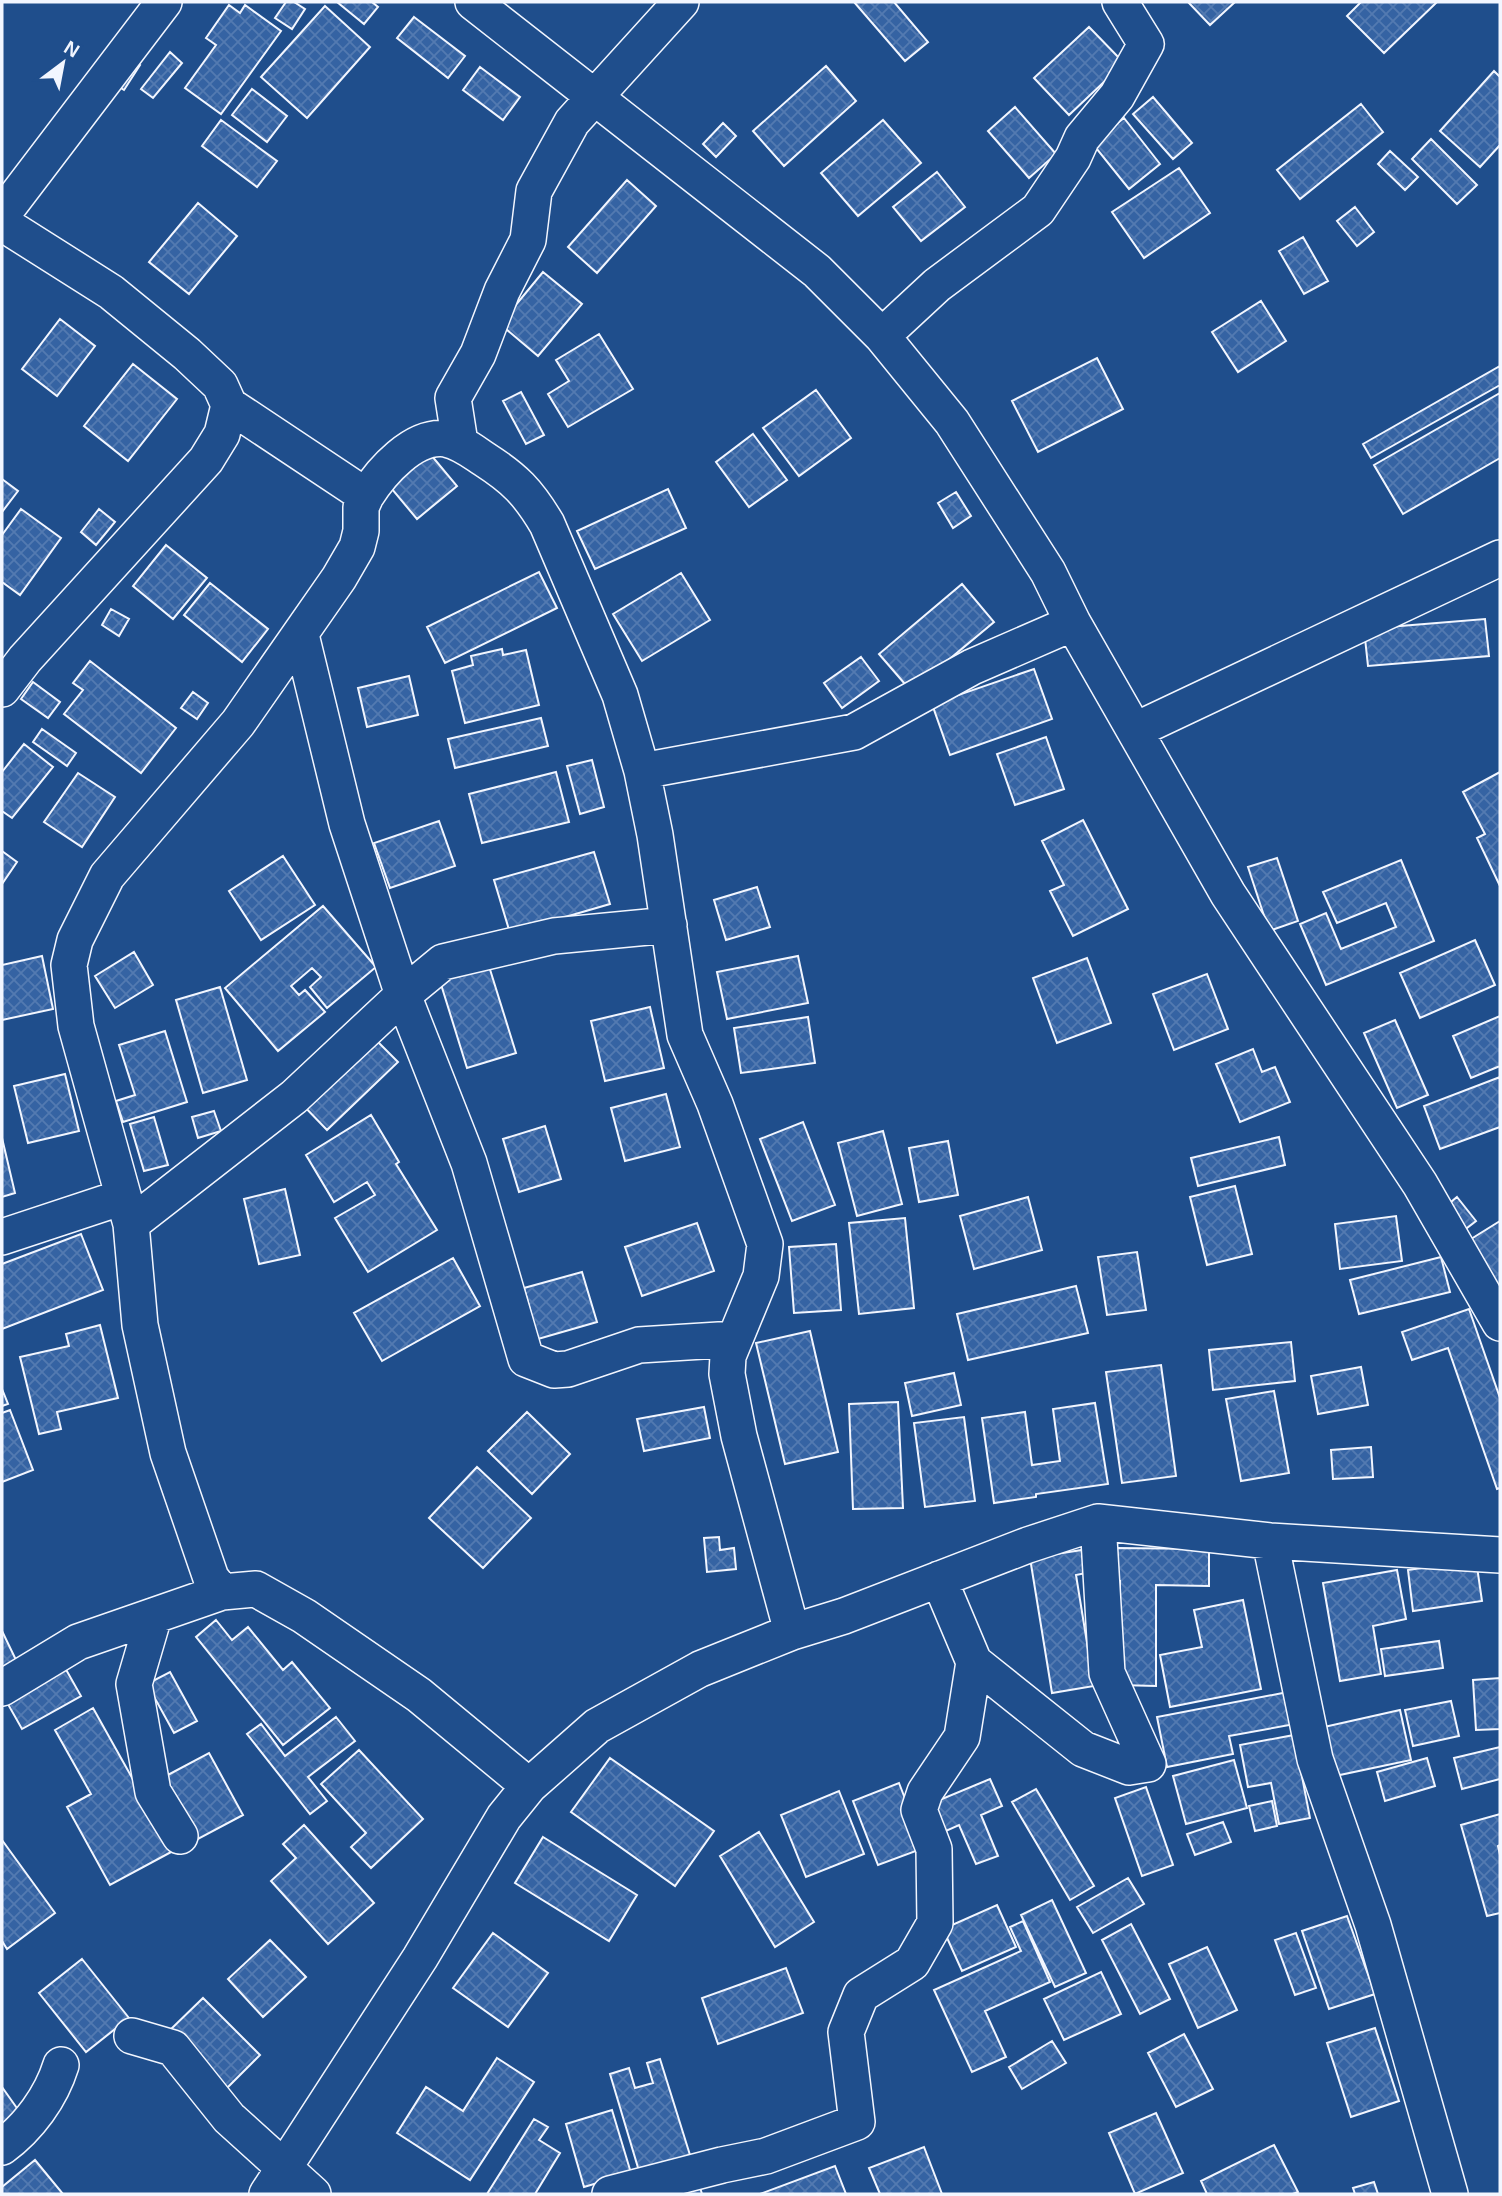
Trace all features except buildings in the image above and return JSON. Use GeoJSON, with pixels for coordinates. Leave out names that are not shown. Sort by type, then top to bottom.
{"type":"FeatureCollection","features":[{"type":"Feature","properties":{"kind":"street"},"geometry":{"type":"LineString","coordinates":[[2,215],[164,2]]}},
{"type":"Feature","properties":{"kind":"street"},"geometry":{"type":"LineString","coordinates":[[473,2],[817,271],[882,336],[952,422],[1048,572],[1073,623],[1228,894],[1420,1184],[1500,1323]]}},
{"type":"Feature","properties":{"kind":"street"},"geometry":{"type":"LineString","coordinates":[[421,443],[443,408],[453,398],[478,354],[502,291],[528,240],[534,191],[572,122],[681,2]]}},
{"type":"Feature","properties":{"kind":"street"},"geometry":{"type":"LineString","coordinates":[[882,336],[937,285],[1038,210],[1073,158],[1082,138],[1117,96],[1146,44],[1120,2]]}},
{"type":"Feature","properties":{"kind":"street"},"geometry":{"type":"LineString","coordinates":[[2,223],[111,292],[187,354],[220,385],[229,405],[366,496]]}},
{"type":"Feature","properties":{"kind":"street"},"geometry":{"type":"LineString","coordinates":[[453,398],[460,443]]}},
{"type":"Feature","properties":{"kind":"street"},"geometry":{"type":"LineString","coordinates":[[2,689],[13,650],[205,460],[222,434],[229,405]]}},
{"type":"Feature","properties":{"kind":"street"},"geometry":{"type":"LineString","coordinates":[[222,1592],[211,1578],[168,1453],[140,1325],[127,1211],[76,1026],[69,965],[75,940],[107,876],[238,723],[339,579],[356,547],[361,531],[361,507],[379,476],[396,459],[421,443],[443,438],[460,443],[506,472],[531,498],[547,524],[620,695],[642,771],[655,835],[685,1035],[715,1104],[765,1244],[761,1276],[728,1356],[727,1374],[737,1424],[792,1632]]}},
{"type":"Feature","properties":{"kind":"street"},"geometry":{"type":"LineString","coordinates":[[1136,730],[1500,558]]}},
{"type":"Feature","properties":{"kind":"street"},"geometry":{"type":"LineString","coordinates":[[642,771],[854,732],[972,667],[1073,623]]}},
{"type":"Feature","properties":{"kind":"street"},"geometry":{"type":"LineString","coordinates":[[301,635],[347,824],[403,995],[469,1163],[526,1359],[554,1370],[568,1369],[639,1345],[735,1339]]}},
{"type":"Feature","properties":{"kind":"street"},"geometry":{"type":"LineString","coordinates":[[2,1237],[127,1211],[294,1097],[403,995],[443,962],[554,936],[669,925]]}},
{"type":"Feature","properties":{"kind":"street"},"geometry":{"type":"LineString","coordinates":[[939,1579],[974,1662],[1083,1749],[1129,1767],[1148,1764],[1107,1673],[1098,1522]]}},
{"type":"Feature","properties":{"kind":"street"},"geometry":{"type":"LineString","coordinates":[[275,2181],[420,1958],[503,1816],[529,1786],[597,1726],[700,1669],[792,1632],[844,1616],[1028,1545],[1098,1522],[1270,1541],[1500,1555]]}},
{"type":"Feature","properties":{"kind":"street"},"geometry":{"type":"LineString","coordinates":[[1270,1541],[1315,1759],[1373,1925],[1450,2194]]}},
{"type":"Feature","properties":{"kind":"street"},"geometry":{"type":"LineString","coordinates":[[2,1688],[78,1642],[222,1592],[257,1589],[304,1616],[419,1695],[529,1786]]}},
{"type":"Feature","properties":{"kind":"street"},"geometry":{"type":"LineString","coordinates":[[153,1616],[134,1684],[153,1792],[180,1836]]}},
{"type":"Feature","properties":{"kind":"street"},"geometry":{"type":"LineString","coordinates":[[610,2194],[723,2179],[766,2156],[857,2122],[846,2032],[861,1995],[912,1964],[935,1923],[934,1849],[919,1810],[925,1792],[962,1737],[974,1662]]}},
{"type":"Feature","properties":{"kind":"street"},"geometry":{"type":"LineString","coordinates":[[132,2036],[173,2048],[275,2181],[313,2194]]}},
{"type":"Feature","properties":{"kind":"street"},"geometry":{"type":"LineString","coordinates":[[2,2147],[20,2133],[55,2084],[61,2064]]}}]}
